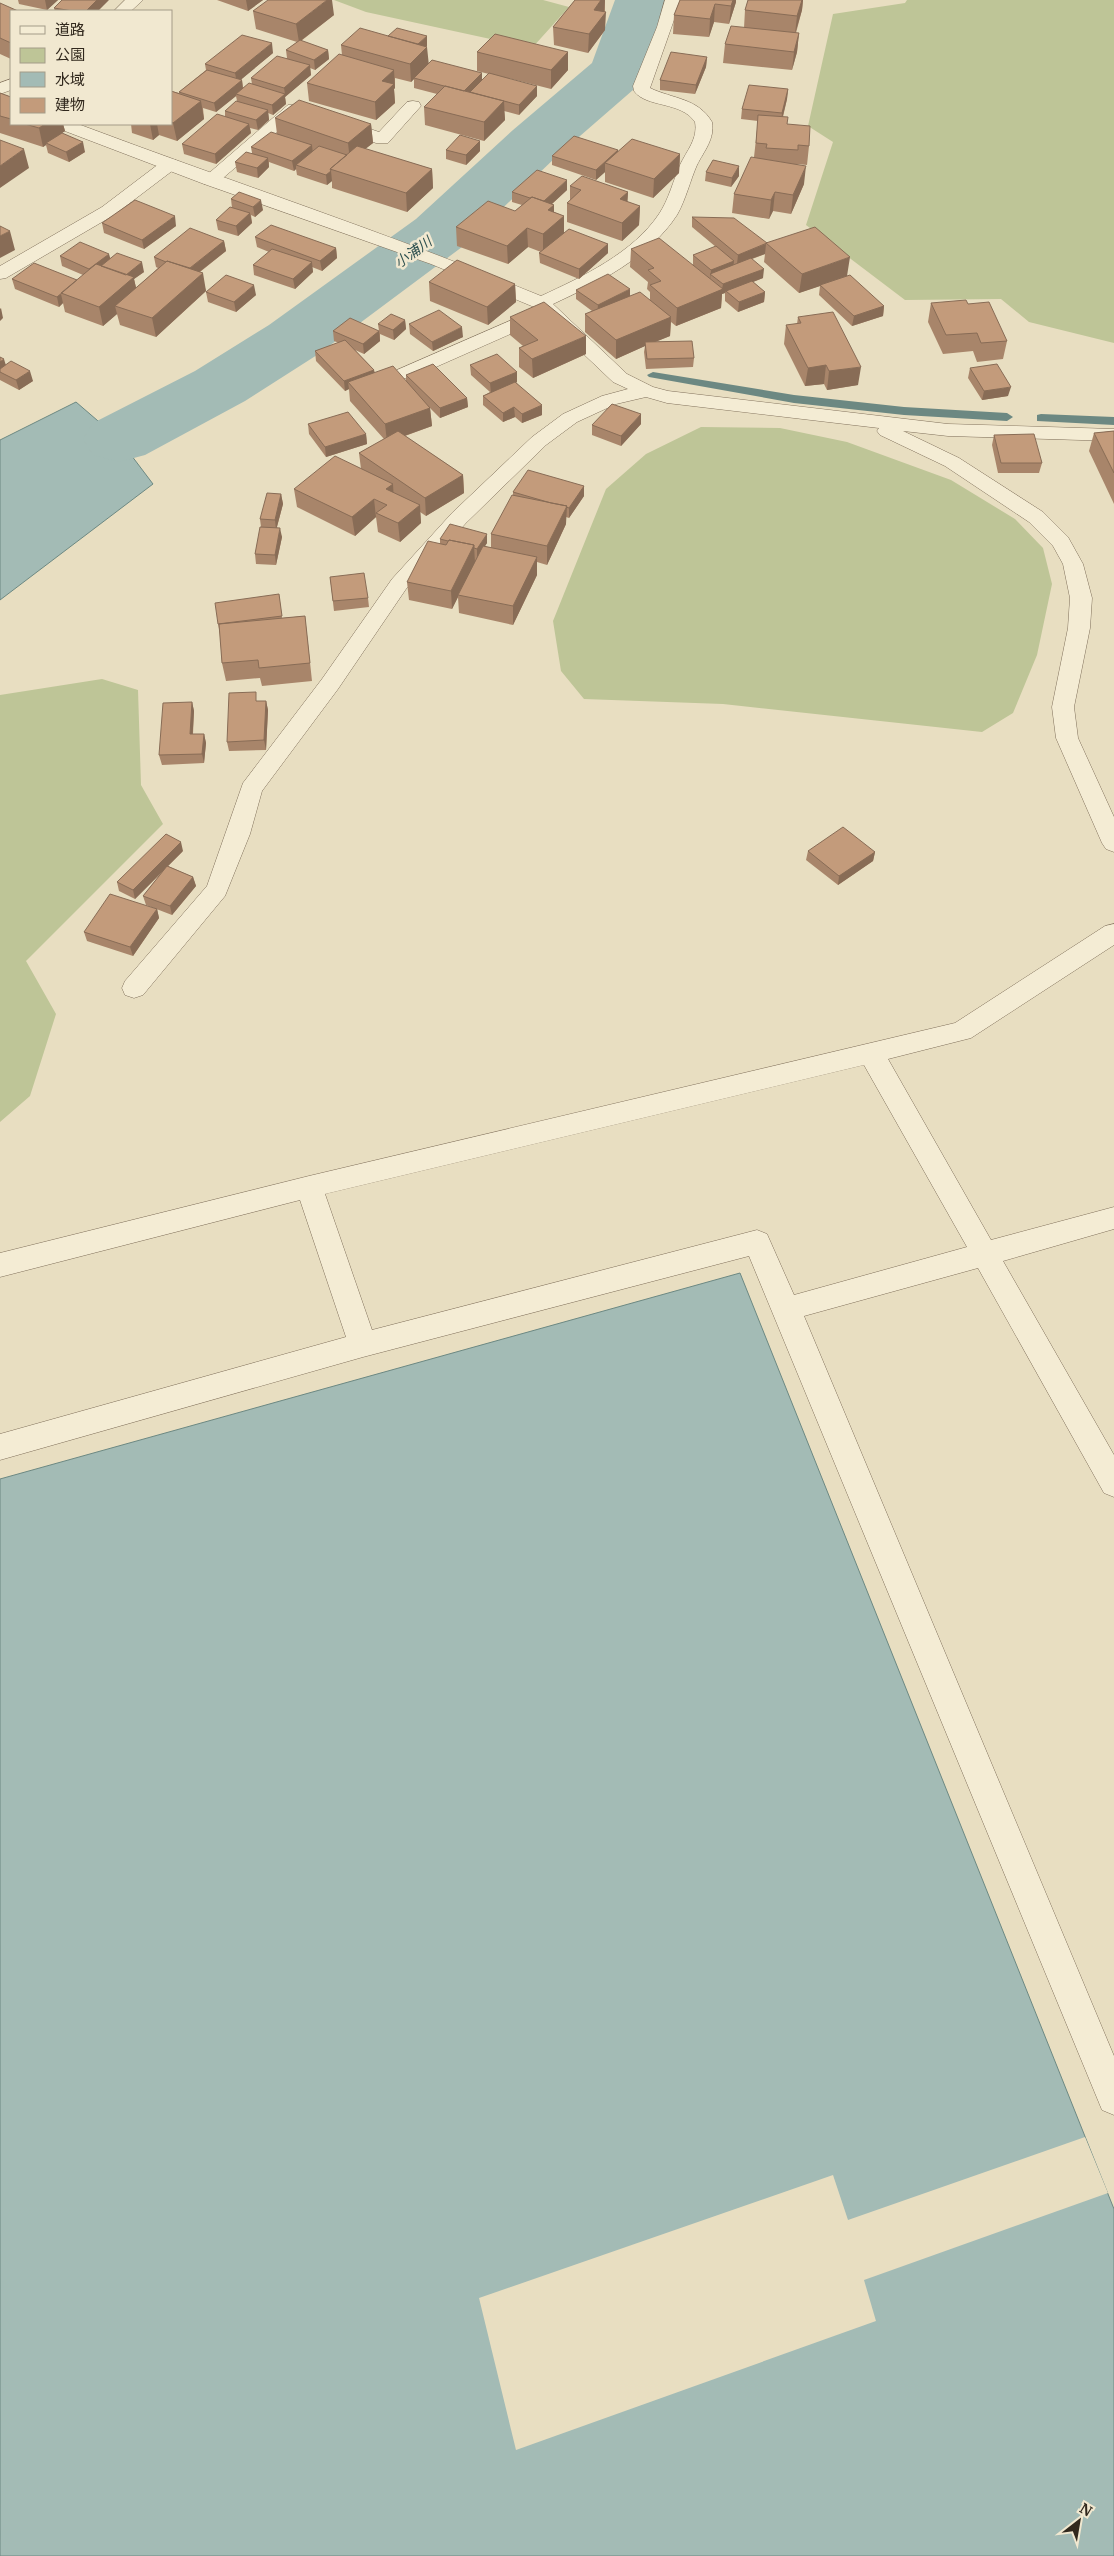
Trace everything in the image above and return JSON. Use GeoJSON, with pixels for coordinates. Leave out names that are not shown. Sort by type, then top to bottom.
{"type":"FeatureCollection","features":[{"type":"Feature","properties":{"kind":"street"},"geometry":{"type":"LineString","coordinates":[[123,10],[135,0]]}},
{"type":"Feature","properties":{"kind":"street"},"geometry":{"type":"LineString","coordinates":[[404,374],[545,307],[593,279],[637,248],[664,220],[681,189],[690,163],[703,138],[704,126],[702,118],[682,104],[652,96],[642,91],[641,86],[665,27],[673,0]]}},
{"type":"Feature","properties":{"kind":"street"},"geometry":{"type":"LineString","coordinates":[[2,97],[10,85]]}},
{"type":"Feature","properties":{"kind":"street"},"geometry":{"type":"LineString","coordinates":[[210,180],[294,109],[382,138],[413,106]]}},
{"type":"Feature","properties":{"kind":"street"},"geometry":{"type":"LineString","coordinates":[[66,125],[210,180],[437,260],[545,307],[620,378],[646,391],[668,397],[778,408],[948,430],[1114,435]]}},
{"type":"Feature","properties":{"kind":"street"},"geometry":{"type":"LineString","coordinates":[[0,274],[108,211],[170,164]]}},
{"type":"Feature","properties":{"kind":"street"},"geometry":{"type":"LineString","coordinates":[[134,988],[217,890],[238,834],[251,789],[330,684],[399,584],[459,518],[539,441],[570,418],[609,400],[646,391]]}},
{"type":"Feature","properties":{"kind":"street"},"geometry":{"type":"LineString","coordinates":[[867,421],[952,462],[1036,517],[1061,542],[1073,564],[1081,598],[1079,628],[1063,707],[1066,738],[1114,843]]}},
{"type":"Feature","properties":{"kind":"street"},"geometry":{"type":"LineString","coordinates":[[0,1265],[310,1187],[962,1031],[1114,933]]}},
{"type":"Feature","properties":{"kind":"street"},"geometry":{"type":"LineString","coordinates":[[871,1053],[982,1253],[1114,1483]]}},
{"type":"Feature","properties":{"kind":"street"},"geometry":{"type":"LineString","coordinates":[[310,1187],[363,1345]]}},
{"type":"Feature","properties":{"kind":"street"},"geometry":{"type":"LineString","coordinates":[[787,1309],[982,1253],[1114,1218]]}},
{"type":"Feature","properties":{"kind":"street"},"geometry":{"type":"LineString","coordinates":[[0,1447],[363,1345],[757,1242],[787,1309],[1114,2098]]}},
{"type":"Feature","properties":{"kind":"green space"},"geometry":{"type":"Polygon","coordinates":[[[334,0],[543,0],[569,7],[532,48],[366,12],[334,0]]]}},
{"type":"Feature","properties":{"kind":"green space"},"geometry":{"type":"Polygon","coordinates":[[[907,0],[1114,0],[1114,343],[1029,322],[1001,299],[905,300],[806,225],[833,142],[808,126],[833,14],[905,3],[907,0]]]}},
{"type":"Feature","properties":{"kind":"green space"},"geometry":{"type":"Polygon","coordinates":[[[701,427],[780,428],[847,442],[951,480],[1015,519],[1043,548],[1052,584],[1037,655],[1013,713],[982,732],[723,704],[584,699],[561,671],[553,621],[606,489],[646,454],[701,427]]]}},
{"type":"Feature","properties":{"kind":"green space"},"geometry":{"type":"Polygon","coordinates":[[[102,679],[138,690],[141,785],[163,824],[26,961],[56,1014],[30,1096],[0,1122],[0,695],[102,679]]]}},
{"type":"Feature","properties":{"kind":"water"},"geometry":{"type":"Polygon","coordinates":[[[76,402],[119,439],[153,484],[0,600],[0,440],[76,402]]]}},
{"type":"Feature","properties":{"kind":"water"},"geometry":{"type":"Polygon","coordinates":[[[740,1273],[1114,2209],[1114,2556],[0,2556],[0,1479],[740,1273]]]}},
{"type":"Feature","properties":{"kind":"pier"},"geometry":{"type":"Polygon","coordinates":[[[1085,2137],[1108,2193],[864,2280],[876,2321],[516,2450],[479,2298],[833,2175],[848,2220],[1085,2137]]]}},
{"type":"Feature","properties":{"kind":"building"},"geometry":{"type":"Polygon","coordinates":[[[62,0],[97,0],[87,10],[54,8],[62,0]]]}},
{"type":"Feature","properties":{"kind":"building"},"geometry":{"type":"Polygon","coordinates":[[[268,0],[327,0],[296,24],[253,11],[268,0]]]}},
{"type":"Feature","properties":{"kind":"building"},"geometry":{"type":"Polygon","coordinates":[[[575,0],[601,0],[594,10],[606,12],[589,34],[553,27],[575,0]]]}},
{"type":"Feature","properties":{"kind":"building"},"geometry":{"type":"Polygon","coordinates":[[[680,0],[733,0],[731,6],[715,4],[710,19],[674,15],[680,0]]]}},
{"type":"Feature","properties":{"kind":"building"},"geometry":{"type":"Polygon","coordinates":[[[748,0],[802,0],[797,16],[745,10],[748,0]]]}},
{"type":"Feature","properties":{"kind":"building"},"geometry":{"type":"Polygon","coordinates":[[[0,3],[16,10],[10,10],[10,43],[0,38],[0,3]]]}},
{"type":"Feature","properties":{"kind":"building"},"geometry":{"type":"Polygon","coordinates":[[[731,26],[799,33],[794,52],[725,44],[731,26]]]}},
{"type":"Feature","properties":{"kind":"building"},"geometry":{"type":"Polygon","coordinates":[[[360,28],[427,47],[410,64],[341,45],[360,28]]]}},
{"type":"Feature","properties":{"kind":"building"},"geometry":{"type":"Polygon","coordinates":[[[397,28],[427,36],[418,44],[388,36],[397,28]]]}},
{"type":"Feature","properties":{"kind":"building"},"geometry":{"type":"Polygon","coordinates":[[[495,34],[568,52],[551,70],[477,52],[495,34]]]}},
{"type":"Feature","properties":{"kind":"building"},"geometry":{"type":"Polygon","coordinates":[[[242,35],[272,43],[235,73],[205,64],[242,35]]]}},
{"type":"Feature","properties":{"kind":"building"},"geometry":{"type":"Polygon","coordinates":[[[300,40],[328,50],[314,60],[286,50],[300,40]]]}},
{"type":"Feature","properties":{"kind":"building"},"geometry":{"type":"Polygon","coordinates":[[[671,52],[707,57],[696,85],[660,80],[671,52]]]}},
{"type":"Feature","properties":{"kind":"building"},"geometry":{"type":"Polygon","coordinates":[[[339,54],[394,70],[382,81],[394,84],[375,102],[307,83],[339,54]]]}},
{"type":"Feature","properties":{"kind":"building"},"geometry":{"type":"Polygon","coordinates":[[[277,56],[310,65],[284,88],[251,78],[277,56]]]}},
{"type":"Feature","properties":{"kind":"building"},"geometry":{"type":"Polygon","coordinates":[[[432,60],[482,73],[464,91],[414,78],[432,60]]]}},
{"type":"Feature","properties":{"kind":"building"},"geometry":{"type":"Polygon","coordinates":[[[207,70],[242,80],[214,103],[179,92],[207,70]]]}},
{"type":"Feature","properties":{"kind":"building"},"geometry":{"type":"Polygon","coordinates":[[[489,73],[537,86],[519,105],[470,92],[489,73]]]}},
{"type":"Feature","properties":{"kind":"building"},"geometry":{"type":"Polygon","coordinates":[[[249,83],[285,94],[272,105],[236,94],[249,83]]]}},
{"type":"Feature","properties":{"kind":"building"},"geometry":{"type":"Polygon","coordinates":[[[749,85],[788,89],[782,113],[742,109],[749,85]]]}},
{"type":"Feature","properties":{"kind":"building"},"geometry":{"type":"Polygon","coordinates":[[[445,86],[504,101],[484,122],[424,107],[445,86]]]}},
{"type":"Feature","properties":{"kind":"building"},"geometry":{"type":"Polygon","coordinates":[[[172,91],[201,101],[173,123],[172,91]]]}},
{"type":"Feature","properties":{"kind":"building"},"geometry":{"type":"Polygon","coordinates":[[[0,93],[10,97],[10,119],[0,116],[0,93]]]}},
{"type":"Feature","properties":{"kind":"building"},"geometry":{"type":"Polygon","coordinates":[[[299,100],[371,124],[348,143],[275,118],[299,100]]]}},
{"type":"Feature","properties":{"kind":"building"},"geometry":{"type":"Polygon","coordinates":[[[236,101],[268,110],[256,120],[225,111],[236,101]]]}},
{"type":"Feature","properties":{"kind":"building"},"geometry":{"type":"Polygon","coordinates":[[[217,114],[249,124],[215,154],[182,144],[217,114]]]}},
{"type":"Feature","properties":{"kind":"building"},"geometry":{"type":"Polygon","coordinates":[[[758,115],[788,117],[787,124],[810,126],[809,146],[798,145],[798,150],[766,148],[767,144],[756,143],[758,115]]]}},
{"type":"Feature","properties":{"kind":"building"},"geometry":{"type":"Polygon","coordinates":[[[28,125],[44,125],[39,128],[28,125]]]}},
{"type":"Feature","properties":{"kind":"building"},"geometry":{"type":"Polygon","coordinates":[[[271,132],[312,145],[292,161],[251,147],[271,132]]]}},
{"type":"Feature","properties":{"kind":"building"},"geometry":{"type":"Polygon","coordinates":[[[62,133],[83,142],[66,152],[46,143],[62,133]]]}},
{"type":"Feature","properties":{"kind":"building"},"geometry":{"type":"Polygon","coordinates":[[[460,135],[480,141],[466,155],[446,150],[460,135]]]}},
{"type":"Feature","properties":{"kind":"building"},"geometry":{"type":"Polygon","coordinates":[[[574,136],[618,150],[596,170],[552,156],[574,136]]]}},
{"type":"Feature","properties":{"kind":"building"},"geometry":{"type":"Polygon","coordinates":[[[632,139],[680,154],[654,179],[605,163],[632,139]]]}},
{"type":"Feature","properties":{"kind":"building"},"geometry":{"type":"Polygon","coordinates":[[[0,140],[24,149],[0,166],[0,140]]]}},
{"type":"Feature","properties":{"kind":"building"},"geometry":{"type":"Polygon","coordinates":[[[319,146],[347,155],[330,169],[331,171],[326,175],[296,165],[319,146]]]}},
{"type":"Feature","properties":{"kind":"building"},"geometry":{"type":"Polygon","coordinates":[[[357,146],[432,169],[406,193],[330,169],[357,146]]]}},
{"type":"Feature","properties":{"kind":"building"},"geometry":{"type":"Polygon","coordinates":[[[246,152],[268,158],[257,168],[235,162],[246,152]]]}},
{"type":"Feature","properties":{"kind":"building"},"geometry":{"type":"Polygon","coordinates":[[[751,157],[806,166],[793,195],[775,192],[771,200],[734,194],[751,157]]]}},
{"type":"Feature","properties":{"kind":"building"},"geometry":{"type":"Polygon","coordinates":[[[713,160],[739,166],[732,178],[706,172],[713,160]]]}},
{"type":"Feature","properties":{"kind":"building"},"geometry":{"type":"Polygon","coordinates":[[[537,170],[567,180],[544,201],[512,192],[537,170]]]}},
{"type":"Feature","properties":{"kind":"building"},"geometry":{"type":"Polygon","coordinates":[[[582,176],[628,192],[620,199],[640,206],[622,223],[567,203],[581,190],[570,186],[582,176]]]}},
{"type":"Feature","properties":{"kind":"building"},"geometry":{"type":"Polygon","coordinates":[[[239,192],[261,200],[253,207],[231,199],[239,192]]]}},
{"type":"Feature","properties":{"kind":"building"},"geometry":{"type":"Polygon","coordinates":[[[532,197],[554,205],[548,210],[564,216],[543,234],[527,228],[507,246],[456,227],[488,201],[515,211],[532,197]]]}},
{"type":"Feature","properties":{"kind":"building"},"geometry":{"type":"Polygon","coordinates":[[[135,200],[175,216],[142,240],[102,223],[135,200]]]}},
{"type":"Feature","properties":{"kind":"building"},"geometry":{"type":"Polygon","coordinates":[[[230,207],[250,213],[236,226],[216,220],[230,207]]]}},
{"type":"Feature","properties":{"kind":"building"},"geometry":{"type":"Polygon","coordinates":[[[692,217],[734,218],[767,243],[738,255],[692,217]]]}},
{"type":"Feature","properties":{"kind":"building"},"geometry":{"type":"Polygon","coordinates":[[[271,225],[336,248],[320,261],[255,237],[271,225]]]}},
{"type":"Feature","properties":{"kind":"building"},"geometry":{"type":"Polygon","coordinates":[[[0,226],[10,231],[0,236],[0,226]]]}},
{"type":"Feature","properties":{"kind":"building"},"geometry":{"type":"Polygon","coordinates":[[[815,227],[850,257],[802,274],[766,243],[815,227]]]}},
{"type":"Feature","properties":{"kind":"building"},"geometry":{"type":"Polygon","coordinates":[[[190,228],[224,241],[190,268],[154,257],[190,228]]]}},
{"type":"Feature","properties":{"kind":"building"},"geometry":{"type":"Polygon","coordinates":[[[569,229],[608,244],[579,269],[539,253],[569,229]]]}},
{"type":"Feature","properties":{"kind":"building"},"geometry":{"type":"Polygon","coordinates":[[[659,238],[723,289],[677,308],[650,285],[661,281],[648,270],[654,268],[631,249],[659,238]]]}},
{"type":"Feature","properties":{"kind":"building"},"geometry":{"type":"Polygon","coordinates":[[[80,242],[109,254],[89,269],[60,256],[80,242]]]}},
{"type":"Feature","properties":{"kind":"building"},"geometry":{"type":"Polygon","coordinates":[[[716,246],[734,261],[711,270],[693,255],[716,246]]]}},
{"type":"Feature","properties":{"kind":"building"},"geometry":{"type":"Polygon","coordinates":[[[272,249],[312,262],[293,279],[253,265],[272,249]]]}},
{"type":"Feature","properties":{"kind":"building"},"geometry":{"type":"Polygon","coordinates":[[[117,253],[142,262],[126,275],[101,266],[117,253]]]}},
{"type":"Feature","properties":{"kind":"building"},"geometry":{"type":"Polygon","coordinates":[[[751,258],[764,269],[723,284],[710,274],[751,258]]]}},
{"type":"Feature","properties":{"kind":"building"},"geometry":{"type":"Polygon","coordinates":[[[457,260],[515,284],[487,307],[429,282],[457,260]]]}},
{"type":"Feature","properties":{"kind":"building"},"geometry":{"type":"Polygon","coordinates":[[[167,261],[203,273],[152,318],[115,306],[167,261]]]}},
{"type":"Feature","properties":{"kind":"building"},"geometry":{"type":"Polygon","coordinates":[[[34,263],[77,280],[57,297],[12,279],[34,263]]]}},
{"type":"Feature","properties":{"kind":"building"},"geometry":{"type":"Polygon","coordinates":[[[96,264],[134,277],[99,307],[61,293],[96,264]]]}},
{"type":"Feature","properties":{"kind":"building"},"geometry":{"type":"Polygon","coordinates":[[[608,274],[630,289],[598,305],[576,290],[608,274]]]}},
{"type":"Feature","properties":{"kind":"building"},"geometry":{"type":"Polygon","coordinates":[[[226,275],[254,285],[234,302],[206,292],[226,275]]]}},
{"type":"Feature","properties":{"kind":"building"},"geometry":{"type":"Polygon","coordinates":[[[850,275],[884,306],[854,316],[820,285],[850,275]]]}},
{"type":"Feature","properties":{"kind":"building"},"geometry":{"type":"Polygon","coordinates":[[[752,281],[765,292],[739,302],[726,291],[752,281]]]}},
{"type":"Feature","properties":{"kind":"building"},"geometry":{"type":"Polygon","coordinates":[[[640,292],[671,317],[616,340],[585,314],[640,292]]]}},
{"type":"Feature","properties":{"kind":"building"},"geometry":{"type":"Polygon","coordinates":[[[966,300],[968,304],[989,302],[1007,341],[981,343],[977,333],[946,335],[931,303],[966,300]]]}},
{"type":"Feature","properties":{"kind":"building"},"geometry":{"type":"Polygon","coordinates":[[[544,302],[586,336],[532,359],[519,348],[538,340],[510,317],[544,302]]]}},
{"type":"Feature","properties":{"kind":"building"},"geometry":{"type":"Polygon","coordinates":[[[439,310],[462,327],[432,342],[409,324],[439,310]]]}},
{"type":"Feature","properties":{"kind":"building"},"geometry":{"type":"Polygon","coordinates":[[[833,312],[861,367],[829,371],[826,365],[808,368],[786,325],[801,323],[798,317],[833,312]]]}},
{"type":"Feature","properties":{"kind":"building"},"geometry":{"type":"Polygon","coordinates":[[[391,314],[405,320],[393,330],[378,324],[391,314]]]}},
{"type":"Feature","properties":{"kind":"building"},"geometry":{"type":"Polygon","coordinates":[[[350,318],[379,331],[363,344],[333,331],[350,318]]]}},
{"type":"Feature","properties":{"kind":"building"},"geometry":{"type":"Polygon","coordinates":[[[345,340],[374,370],[344,381],[315,351],[345,340]]]}},
{"type":"Feature","properties":{"kind":"building"},"geometry":{"type":"Polygon","coordinates":[[[692,341],[694,358],[647,359],[645,342],[692,341]]]}},
{"type":"Feature","properties":{"kind":"building"},"geometry":{"type":"Polygon","coordinates":[[[497,354],[517,372],[490,383],[470,365],[497,354]]]}},
{"type":"Feature","properties":{"kind":"building"},"geometry":{"type":"Polygon","coordinates":[[[11,361],[30,371],[16,380],[0,372],[0,369],[11,361]]]}},
{"type":"Feature","properties":{"kind":"building"},"geometry":{"type":"Polygon","coordinates":[[[433,364],[467,398],[440,408],[406,375],[433,364]]]}},
{"type":"Feature","properties":{"kind":"building"},"geometry":{"type":"Polygon","coordinates":[[[997,364],[1011,387],[984,391],[970,368],[997,364]]]}},
{"type":"Feature","properties":{"kind":"building"},"geometry":{"type":"Polygon","coordinates":[[[393,366],[430,408],[385,424],[348,382],[393,366]]]}},
{"type":"Feature","properties":{"kind":"building"},"geometry":{"type":"Polygon","coordinates":[[[515,382],[542,405],[522,414],[514,407],[503,413],[483,396],[515,382]]]}},
{"type":"Feature","properties":{"kind":"building"},"geometry":{"type":"Polygon","coordinates":[[[612,404],[641,414],[621,436],[592,425],[612,404]]]}},
{"type":"Feature","properties":{"kind":"building"},"geometry":{"type":"Polygon","coordinates":[[[348,412],[366,434],[325,447],[308,424],[348,412]]]}},
{"type":"Feature","properties":{"kind":"building"},"geometry":{"type":"Polygon","coordinates":[[[398,431],[463,475],[425,498],[359,453],[398,431]]]}},
{"type":"Feature","properties":{"kind":"building"},"geometry":{"type":"Polygon","coordinates":[[[1114,431],[1114,473],[1094,433],[1114,431]]]}},
{"type":"Feature","properties":{"kind":"building"},"geometry":{"type":"Polygon","coordinates":[[[1034,434],[1042,463],[1001,463],[994,435],[1034,434]]]}},
{"type":"Feature","properties":{"kind":"building"},"geometry":{"type":"Polygon","coordinates":[[[335,456],[393,484],[386,489],[420,505],[398,523],[376,513],[387,505],[374,499],[352,517],[294,489],[335,456]]]}},
{"type":"Feature","properties":{"kind":"building"},"geometry":{"type":"Polygon","coordinates":[[[528,470],[584,486],[569,508],[513,492],[528,470]]]}},
{"type":"Feature","properties":{"kind":"building"},"geometry":{"type":"Polygon","coordinates":[[[267,493],[281,494],[275,520],[260,519],[267,493]]]}},
{"type":"Feature","properties":{"kind":"building"},"geometry":{"type":"Polygon","coordinates":[[[512,495],[567,506],[547,546],[491,534],[512,495]]]}},
{"type":"Feature","properties":{"kind":"building"},"geometry":{"type":"Polygon","coordinates":[[[450,524],[487,534],[477,549],[474,548],[474,545],[440,539],[450,524]]]}},
{"type":"Feature","properties":{"kind":"building"},"geometry":{"type":"Polygon","coordinates":[[[260,527],[280,528],[275,555],[255,554],[260,527]]]}},
{"type":"Feature","properties":{"kind":"building"},"geometry":{"type":"Polygon","coordinates":[[[449,540],[474,545],[451,591],[407,582],[428,541],[446,545],[449,540]]]}},
{"type":"Feature","properties":{"kind":"building"},"geometry":{"type":"Polygon","coordinates":[[[483,546],[537,557],[513,606],[458,595],[483,546]]]}},
{"type":"Feature","properties":{"kind":"building"},"geometry":{"type":"Polygon","coordinates":[[[364,573],[368,598],[333,601],[330,577],[364,573]]]}},
{"type":"Feature","properties":{"kind":"building"},"geometry":{"type":"Polygon","coordinates":[[[279,594],[282,616],[218,624],[215,603],[279,594]]]}},
{"type":"Feature","properties":{"kind":"building"},"geometry":{"type":"Polygon","coordinates":[[[305,616],[310,663],[259,668],[258,660],[222,663],[219,624],[305,616]]]}},
{"type":"Feature","properties":{"kind":"building"},"geometry":{"type":"Polygon","coordinates":[[[256,692],[256,701],[266,701],[264,740],[227,742],[229,693],[256,692]]]}},
{"type":"Feature","properties":{"kind":"building"},"geometry":{"type":"Polygon","coordinates":[[[192,702],[190,734],[204,734],[202,754],[159,755],[163,703],[192,702]]]}},
{"type":"Feature","properties":{"kind":"building"},"geometry":{"type":"Polygon","coordinates":[[[843,827],[875,852],[839,876],[808,851],[843,827]]]}},
{"type":"Feature","properties":{"kind":"building"},"geometry":{"type":"Polygon","coordinates":[[[166,834],[181,842],[133,890],[117,882],[166,834]]]}},
{"type":"Feature","properties":{"kind":"building"},"geometry":{"type":"Polygon","coordinates":[[[167,866],[193,877],[170,906],[143,896],[167,866]]]}},
{"type":"Feature","properties":{"kind":"building"},"geometry":{"type":"Polygon","coordinates":[[[110,894],[157,909],[130,947],[84,932],[110,894]]]}},
{"type":"Feature","properties":{"kind":"waterway","name":"小浦川"},"geometry":{"type":"LineString","coordinates":[[119,439],[220,386],[293,340],[439,233],[535,143],[620,70],[644,0]]}},
{"type":"Feature","properties":{"kind":"waterway"},"geometry":{"type":"LineString","coordinates":[[653,375],[794,399],[904,411],[1007,417]]}},
{"type":"Feature","properties":{"kind":"waterway"},"geometry":{"type":"LineString","coordinates":[[1041,418],[1114,421]]}}]}
